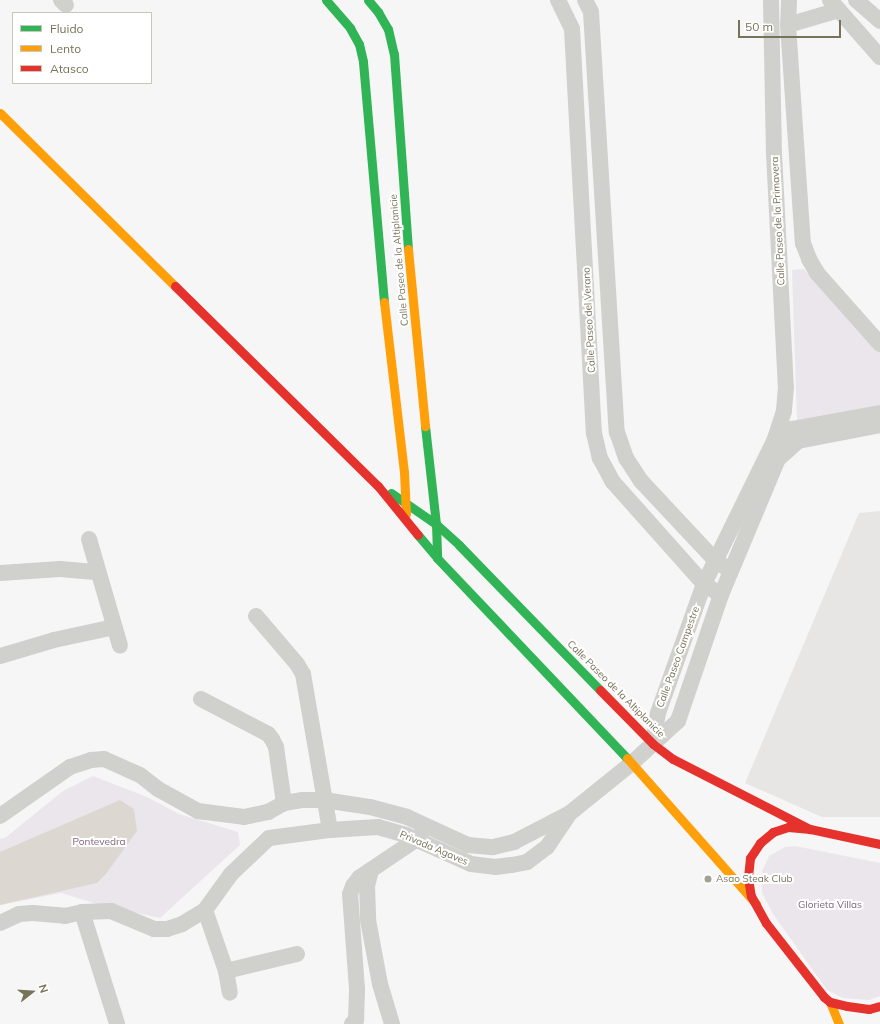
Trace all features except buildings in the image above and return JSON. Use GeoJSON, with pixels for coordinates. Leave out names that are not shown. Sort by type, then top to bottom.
{"type":"FeatureCollection","features":[{"type":"Feature","properties":{"kind":"main road","name":"Calle Paseo de la Altiplanicie"},"geometry":{"type":"LineString","coordinates":[[326,0],[350,28],[359,44],[363,62],[404,472],[406,521]]}},
{"type":"Feature","properties":{"kind":"main road","name":"Calle Paseo de la Altiplanicie"},"geometry":{"type":"LineString","coordinates":[[368,0],[378,12],[388,29],[394,54],[406,270],[428,468],[436,524],[437,558]]}},
{"type":"Feature","properties":{"kind":"main road"},"geometry":{"type":"LineString","coordinates":[[0,113],[378,486],[437,558],[632,763],[756,904]]}},
{"type":"Feature","properties":{"kind":"main road"},"geometry":{"type":"LineString","coordinates":[[378,486],[406,502]]}},
{"type":"Feature","properties":{"kind":"main road","name":"Calle Paseo de la Altiplanicie"},"geometry":{"type":"LineString","coordinates":[[406,502],[436,524],[459,545],[653,744],[680,762],[810,829]]}},
{"type":"Feature","properties":{"kind":"main road"},"geometry":{"type":"LineString","coordinates":[[839,1024],[830,1002],[813,985],[766,922],[751,896],[748,878],[750,858],[760,843],[773,832],[788,827],[810,829],[880,844]]}},
{"type":"Feature","properties":{"kind":"main road"},"geometry":{"type":"LineString","coordinates":[[830,1002],[869,1009],[880,1006]]}},
{"type":"Feature","properties":{"kind":"street","name":"Calle Paseo del Verano"},"geometry":{"type":"LineString","coordinates":[[558,0],[572,29],[590,336],[594,433],[600,458],[612,482],[704,584],[721,595]]}},
{"type":"Feature","properties":{"kind":"street","name":"Calle Paseo del Verano"},"geometry":{"type":"LineString","coordinates":[[586,0],[591,12],[617,432],[626,458],[641,481],[715,560],[731,571]]}},
{"type":"Feature","properties":{"kind":"street","name":"Calle Paseo de la Primavera"},"geometry":{"type":"LineString","coordinates":[[771,0],[774,153],[786,387],[784,411],[774,441]]}},
{"type":"Feature","properties":{"kind":"street"},"geometry":{"type":"LineString","coordinates":[[789,0],[788,25],[804,243],[809,259],[817,273],[880,344]]}},
{"type":"Feature","properties":{"kind":"street"},"geometry":{"type":"LineString","coordinates":[[856,0],[880,21]]}},
{"type":"Feature","properties":{"kind":"street"},"geometry":{"type":"LineString","coordinates":[[788,25],[834,5],[880,57]]}},
{"type":"Feature","properties":{"kind":"street"},"geometry":{"type":"LineString","coordinates":[[774,153],[796,150]]}},
{"type":"Feature","properties":{"kind":"street"},"geometry":{"type":"LineString","coordinates":[[582,201],[603,199]]}},
{"type":"Feature","properties":{"kind":"street"},"geometry":{"type":"LineString","coordinates":[[590,336],[611,334]]}},
{"type":"Feature","properties":{"kind":"street","name":"Calle Paseo Campestre"},"geometry":{"type":"LineString","coordinates":[[653,744],[658,713],[704,584],[774,441],[792,429],[880,413]]}},
{"type":"Feature","properties":{"kind":"street","name":"Calle Paseo Campestre"},"geometry":{"type":"LineString","coordinates":[[653,744],[678,721],[721,595],[778,459],[798,440],[880,425]]}},
{"type":"Feature","properties":{"kind":"street"},"geometry":{"type":"LineString","coordinates":[[89,539],[120,646]]}},
{"type":"Feature","properties":{"kind":"street"},"geometry":{"type":"LineString","coordinates":[[0,573],[60,569],[98,572]]}},
{"type":"Feature","properties":{"kind":"street"},"geometry":{"type":"LineString","coordinates":[[256,616],[297,664],[303,674],[330,830]]}},
{"type":"Feature","properties":{"kind":"street"},"geometry":{"type":"LineString","coordinates":[[0,656],[54,640],[114,627]]}},
{"type":"Feature","properties":{"kind":"street"},"geometry":{"type":"LineString","coordinates":[[0,816],[70,767],[91,760],[104,759],[140,775],[158,789],[198,811],[244,817],[268,812],[284,803],[276,747],[272,739],[268,734],[201,699]]}},
{"type":"Feature","properties":{"kind":"street","name":"Privada Agaves"},"geometry":{"type":"LineString","coordinates":[[284,803],[302,800],[324,800],[370,807],[407,817],[468,845],[493,847],[514,842],[570,814],[653,744]]}},
{"type":"Feature","properties":{"kind":"street"},"geometry":{"type":"LineString","coordinates":[[0,922],[19,914],[33,912],[65,916],[82,912],[111,911],[154,930],[167,929],[182,924],[205,910],[232,874],[269,838],[264,821],[268,812]]}},
{"type":"Feature","properties":{"kind":"street","name":"Privada Agaves"},"geometry":{"type":"LineString","coordinates":[[269,838],[330,830],[378,827],[417,839],[471,864],[495,867],[527,862],[547,847],[570,814]]}},
{"type":"Feature","properties":{"kind":"street"},"geometry":{"type":"LineString","coordinates":[[358,1023],[350,894],[353,886],[359,878],[417,839],[427,826]]}},
{"type":"Feature","properties":{"kind":"street"},"geometry":{"type":"LineString","coordinates":[[371,870],[366,886],[368,920],[380,984],[392,1024]]}},
{"type":"Feature","properties":{"kind":"street"},"geometry":{"type":"LineString","coordinates":[[205,910],[226,971],[230,993]]}},
{"type":"Feature","properties":{"kind":"street"},"geometry":{"type":"LineString","coordinates":[[82,912],[117,1024]]}},
{"type":"Feature","properties":{"kind":"street"},"geometry":{"type":"LineString","coordinates":[[226,971],[297,954]]}},
{"type":"Feature","properties":{"kind":"shaded area"},"geometry":{"type":"Polygon","coordinates":[[[880,511],[880,817],[822,817],[745,783],[859,513],[880,511]]]}},
{"type":"Feature","properties":{"kind":"shaded area"},"geometry":{"type":"Polygon","coordinates":[[[120,800],[134,809],[137,831],[106,874],[97,883],[0,905],[0,852],[120,800]]]}},
{"type":"Feature","properties":{"kind":"green space"},"geometry":{"type":"Polygon","coordinates":[[[804,269],[880,353],[880,407],[797,422],[792,270],[804,269]]]}},
{"type":"Feature","properties":{"kind":"green space","name":"Pontevedra"},"geometry":{"type":"Polygon","coordinates":[[[93,776],[147,797],[179,814],[238,832],[240,845],[160,918],[97,904],[61,893],[0,905],[0,839],[5,838],[63,791],[93,776]]]}},
{"type":"Feature","properties":{"kind":"green space","name":"Glorieta Villas"},"geometry":{"type":"Polygon","coordinates":[[[795,846],[880,863],[880,996],[869,1000],[843,998],[827,990],[773,914],[762,893],[762,871],[769,856],[785,847],[795,846]]]}},
{"type":"Feature","properties":{"kind":"traffic: fast"},"geometry":{"type":"LineString","coordinates":[[326,0],[350,28],[359,44],[363,62],[384,302]]}},
{"type":"Feature","properties":{"kind":"traffic: fast"},"geometry":{"type":"LineString","coordinates":[[368,0],[378,12],[388,29],[394,54],[408,249]]}},
{"type":"Feature","properties":{"kind":"traffic: fast"},"geometry":{"type":"LineString","coordinates":[[425,426],[436,524],[437,558]]}},
{"type":"Feature","properties":{"kind":"traffic: fast"},"geometry":{"type":"LineString","coordinates":[[391,493],[436,524],[459,545],[600,690]]}},
{"type":"Feature","properties":{"kind":"traffic: fast"},"geometry":{"type":"LineString","coordinates":[[418,535],[437,558],[627,758]]}},
{"type":"Feature","properties":{"kind":"traffic: slow"},"geometry":{"type":"LineString","coordinates":[[0,113],[175,286]]}},
{"type":"Feature","properties":{"kind":"traffic: slow"},"geometry":{"type":"LineString","coordinates":[[408,249],[425,426]]}},
{"type":"Feature","properties":{"kind":"traffic: slow"},"geometry":{"type":"LineString","coordinates":[[384,302],[404,472],[406,514]]}},
{"type":"Feature","properties":{"kind":"traffic: slow"},"geometry":{"type":"LineString","coordinates":[[627,758],[756,904]]}},
{"type":"Feature","properties":{"kind":"traffic: slow"},"geometry":{"type":"LineString","coordinates":[[830,1002],[839,1024]]}},
{"type":"Feature","properties":{"kind":"traffic: jam"},"geometry":{"type":"LineString","coordinates":[[175,286],[378,486],[418,535]]}},
{"type":"Feature","properties":{"kind":"traffic: jam"},"geometry":{"type":"LineString","coordinates":[[600,690],[653,744],[673,759],[810,829]]}},
{"type":"Feature","properties":{"kind":"traffic: jam"},"geometry":{"type":"LineString","coordinates":[[880,844],[810,829],[788,827],[773,832],[760,843],[750,858],[748,878],[751,896],[766,923],[824,997],[830,1002],[847,1006],[869,1009],[880,1006]]}},
{"type":"Feature","properties":{"kind":"place","name":"Asao Steak Club"},"geometry":{"type":"Point","coordinates":[708,879]}}]}
